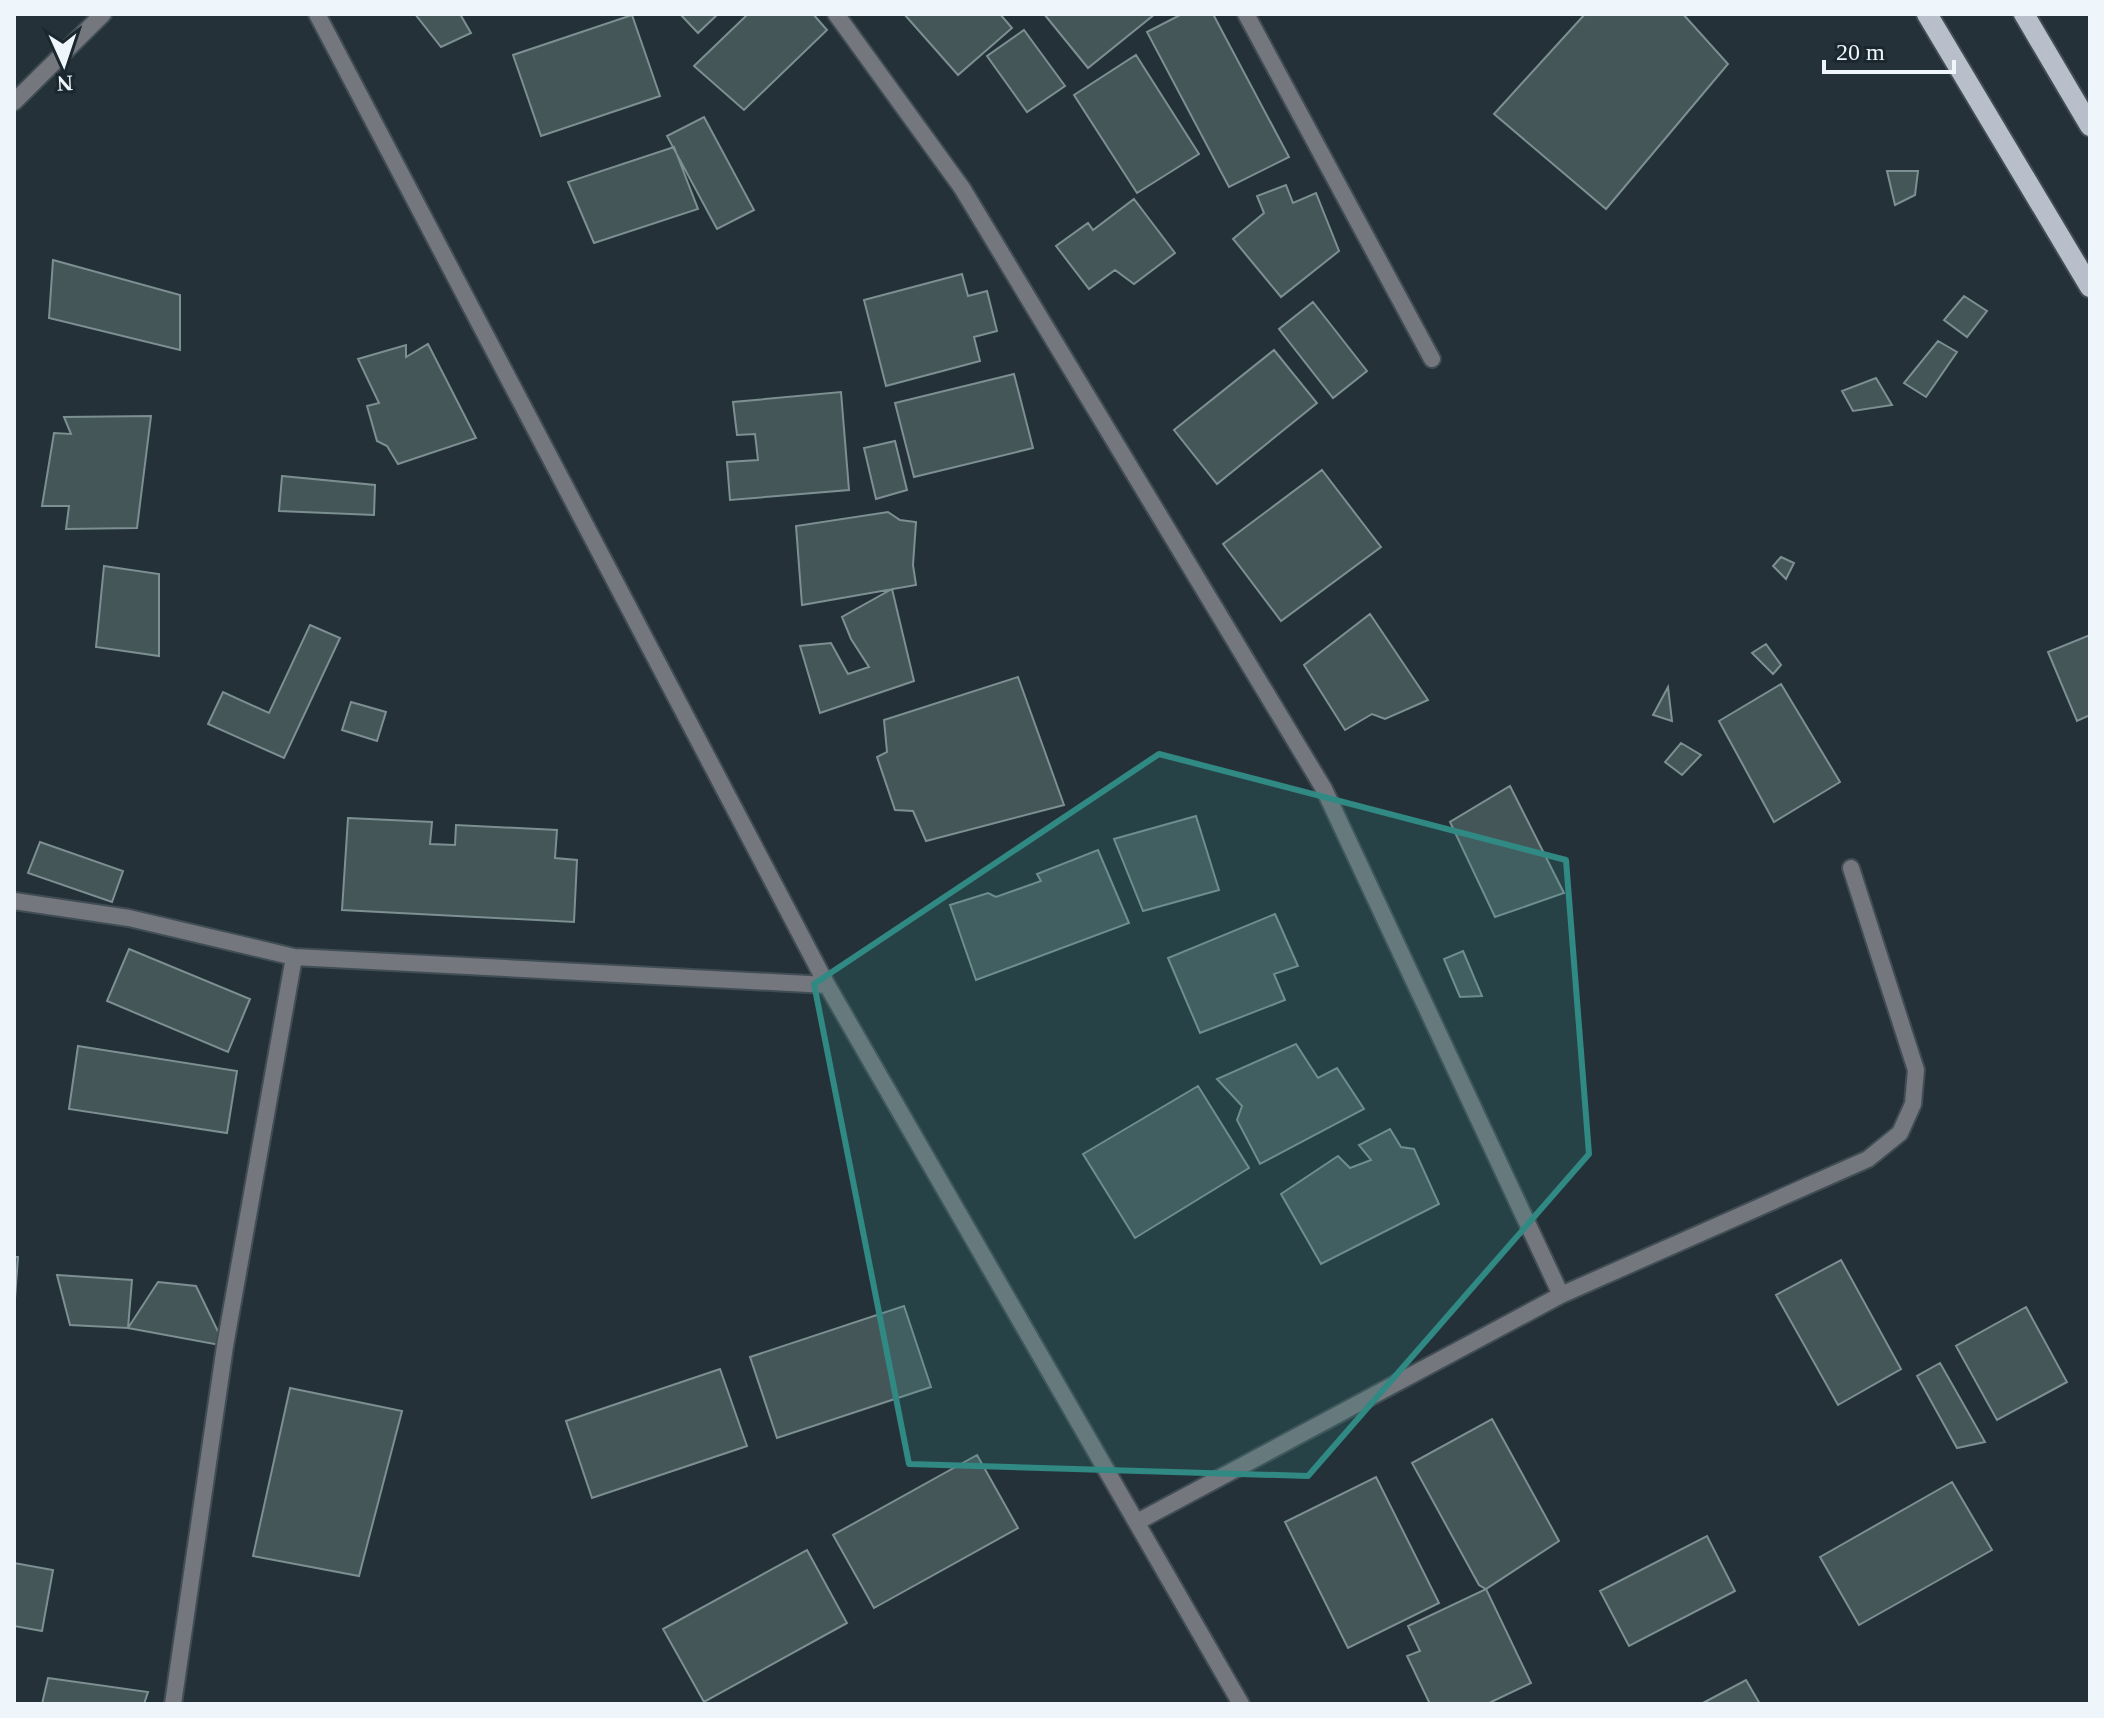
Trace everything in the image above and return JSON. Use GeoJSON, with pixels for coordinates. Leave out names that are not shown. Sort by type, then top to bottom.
{"type":"FeatureCollection","features":[{"type":"Feature","properties":{"kind":"main road"},"geometry":{"type":"LineString","coordinates":[[1927,14],[2090,287]]}},
{"type":"Feature","properties":{"kind":"main road"},"geometry":{"type":"LineString","coordinates":[[2024,14],[2090,126]]}},
{"type":"Feature","properties":{"kind":"street"},"geometry":{"type":"LineString","coordinates":[[14,102],[103,14]]}},
{"type":"Feature","properties":{"kind":"street"},"geometry":{"type":"LineString","coordinates":[[317,14],[827,985],[1241,1704]]}},
{"type":"Feature","properties":{"kind":"street"},"geometry":{"type":"LineString","coordinates":[[836,14],[962,188],[1324,789],[1561,1295]]}},
{"type":"Feature","properties":{"kind":"street"},"geometry":{"type":"LineString","coordinates":[[1246,14],[1432,359]]}},
{"type":"Feature","properties":{"kind":"street"},"geometry":{"type":"LineString","coordinates":[[1137,1522],[1561,1295],[1868,1159],[1900,1133],[1913,1104],[1916,1070],[1851,868]]}},
{"type":"Feature","properties":{"kind":"street"},"geometry":{"type":"LineString","coordinates":[[14,901],[129,918],[294,957],[827,985]]}},
{"type":"Feature","properties":{"kind":"street"},"geometry":{"type":"LineString","coordinates":[[173,1704],[225,1346],[294,957]]}},
{"type":"Feature","properties":{"kind":"highlighted area"},"geometry":{"type":"Polygon","coordinates":[[[1159,754],[1566,860],[1589,1154],[1308,1476],[909,1464],[814,984],[1159,754]]]}},
{"type":"Feature","properties":{"kind":"building"},"geometry":{"type":"Polygon","coordinates":[[[415,14],[460,14],[471,33],[441,47],[415,14]]]}},
{"type":"Feature","properties":{"kind":"building"},"geometry":{"type":"Polygon","coordinates":[[[680,14],[718,14],[698,33],[680,14]]]}},
{"type":"Feature","properties":{"kind":"building"},"geometry":{"type":"Polygon","coordinates":[[[748,14],[813,14],[827,30],[744,110],[694,66],[748,14]]]}},
{"type":"Feature","properties":{"kind":"building"},"geometry":{"type":"Polygon","coordinates":[[[904,14],[1000,14],[1012,28],[958,75],[904,14]]]}},
{"type":"Feature","properties":{"kind":"building"},"geometry":{"type":"Polygon","coordinates":[[[1044,14],[1155,14],[1088,68],[1044,14]]]}},
{"type":"Feature","properties":{"kind":"building"},"geometry":{"type":"Polygon","coordinates":[[[1182,14],[1213,14],[1289,157],[1229,187],[1147,32],[1182,14]]]}},
{"type":"Feature","properties":{"kind":"building"},"geometry":{"type":"Polygon","coordinates":[[[1585,14],[1683,14],[1728,64],[1606,209],[1494,114],[1585,14]]]}},
{"type":"Feature","properties":{"kind":"building"},"geometry":{"type":"Polygon","coordinates":[[[632,15],[660,96],[541,136],[513,55],[632,15]]]}},
{"type":"Feature","properties":{"kind":"building"},"geometry":{"type":"Polygon","coordinates":[[[1024,30],[1065,86],[1027,112],[987,56],[1024,30]]]}},
{"type":"Feature","properties":{"kind":"building"},"geometry":{"type":"Polygon","coordinates":[[[1136,55],[1199,154],[1137,193],[1074,95],[1136,55]]]}},
{"type":"Feature","properties":{"kind":"building"},"geometry":{"type":"Polygon","coordinates":[[[704,117],[754,210],[717,229],[667,136],[704,117]]]}},
{"type":"Feature","properties":{"kind":"building"},"geometry":{"type":"Polygon","coordinates":[[[674,147],[698,209],[594,243],[568,182],[674,147]]]}},
{"type":"Feature","properties":{"kind":"building"},"geometry":{"type":"Polygon","coordinates":[[[1887,171],[1918,171],[1915,195],[1895,205],[1887,171]]]}},
{"type":"Feature","properties":{"kind":"building"},"geometry":{"type":"Polygon","coordinates":[[[1286,185],[1293,203],[1316,193],[1339,251],[1281,297],[1233,239],[1264,213],[1257,196],[1286,185]]]}},
{"type":"Feature","properties":{"kind":"building"},"geometry":{"type":"Polygon","coordinates":[[[1134,199],[1175,253],[1134,284],[1115,270],[1089,289],[1056,246],[1088,223],[1093,230],[1134,199]]]}},
{"type":"Feature","properties":{"kind":"building"},"geometry":{"type":"Polygon","coordinates":[[[53,260],[180,295],[180,350],[49,318],[53,260]]]}},
{"type":"Feature","properties":{"kind":"building"},"geometry":{"type":"Polygon","coordinates":[[[962,274],[968,296],[987,291],[997,331],[974,337],[980,361],[886,386],[864,300],[962,274]]]}},
{"type":"Feature","properties":{"kind":"building"},"geometry":{"type":"Polygon","coordinates":[[[1964,296],[1987,311],[1967,337],[1944,320],[1964,296]]]}},
{"type":"Feature","properties":{"kind":"building"},"geometry":{"type":"Polygon","coordinates":[[[1313,302],[1367,371],[1333,398],[1279,329],[1313,302]]]}},
{"type":"Feature","properties":{"kind":"building"},"geometry":{"type":"Polygon","coordinates":[[[1938,341],[1957,352],[1926,397],[1904,383],[1938,341]]]}},
{"type":"Feature","properties":{"kind":"building"},"geometry":{"type":"Polygon","coordinates":[[[428,344],[476,438],[398,464],[387,446],[377,441],[367,406],[379,403],[358,359],[406,345],[406,357],[428,344]]]}},
{"type":"Feature","properties":{"kind":"building"},"geometry":{"type":"Polygon","coordinates":[[[1274,350],[1317,403],[1217,484],[1174,430],[1274,350]]]}},
{"type":"Feature","properties":{"kind":"building"},"geometry":{"type":"Polygon","coordinates":[[[1014,374],[1033,448],[914,477],[895,403],[1014,374]]]}},
{"type":"Feature","properties":{"kind":"building"},"geometry":{"type":"Polygon","coordinates":[[[1876,378],[1892,405],[1853,411],[1842,391],[1876,378]]]}},
{"type":"Feature","properties":{"kind":"building"},"geometry":{"type":"Polygon","coordinates":[[[841,392],[849,490],[730,500],[727,462],[758,460],[755,434],[737,435],[733,402],[841,392]]]}},
{"type":"Feature","properties":{"kind":"building"},"geometry":{"type":"Polygon","coordinates":[[[151,416],[137,528],[66,529],[69,506],[42,506],[54,433],[71,434],[64,417],[151,416]]]}},
{"type":"Feature","properties":{"kind":"building"},"geometry":{"type":"Polygon","coordinates":[[[895,441],[907,490],[876,499],[864,448],[895,441]]]}},
{"type":"Feature","properties":{"kind":"building"},"geometry":{"type":"Polygon","coordinates":[[[1322,470],[1381,547],[1281,621],[1223,544],[1322,470]]]}},
{"type":"Feature","properties":{"kind":"building"},"geometry":{"type":"Polygon","coordinates":[[[282,476],[375,485],[374,515],[279,511],[282,476]]]}},
{"type":"Feature","properties":{"kind":"building"},"geometry":{"type":"Polygon","coordinates":[[[888,512],[900,520],[916,522],[913,565],[916,585],[802,605],[796,526],[888,512]]]}},
{"type":"Feature","properties":{"kind":"building"},"geometry":{"type":"Polygon","coordinates":[[[1781,557],[1794,563],[1786,579],[1773,566],[1781,557]]]}},
{"type":"Feature","properties":{"kind":"building"},"geometry":{"type":"Polygon","coordinates":[[[104,566],[159,574],[159,656],[96,647],[104,566]]]}},
{"type":"Feature","properties":{"kind":"building"},"geometry":{"type":"Polygon","coordinates":[[[892,589],[914,681],[820,713],[800,646],[831,643],[848,674],[869,667],[851,639],[842,617],[892,589]]]}},
{"type":"Feature","properties":{"kind":"building"},"geometry":{"type":"Polygon","coordinates":[[[1370,614],[1428,700],[1385,719],[1372,714],[1345,730],[1304,665],[1370,614]]]}},
{"type":"Feature","properties":{"kind":"building"},"geometry":{"type":"Polygon","coordinates":[[[310,625],[340,638],[284,758],[208,724],[223,692],[269,713],[310,625]]]}},
{"type":"Feature","properties":{"kind":"building"},"geometry":{"type":"Polygon","coordinates":[[[2090,635],[2090,715],[2077,721],[2048,652],[2090,635]]]}},
{"type":"Feature","properties":{"kind":"building"},"geometry":{"type":"Polygon","coordinates":[[[1766,644],[1781,665],[1773,674],[1752,653],[1766,644]]]}},
{"type":"Feature","properties":{"kind":"building"},"geometry":{"type":"Polygon","coordinates":[[[1018,677],[1064,805],[926,841],[913,811],[895,810],[877,757],[887,752],[884,720],[1018,677]]]}},
{"type":"Feature","properties":{"kind":"building"},"geometry":{"type":"Polygon","coordinates":[[[1781,684],[1840,782],[1774,822],[1719,721],[1781,684]]]}},
{"type":"Feature","properties":{"kind":"building"},"geometry":{"type":"Polygon","coordinates":[[[1668,687],[1672,721],[1653,715],[1668,687]]]}},
{"type":"Feature","properties":{"kind":"building"},"geometry":{"type":"Polygon","coordinates":[[[351,702],[386,712],[377,741],[342,730],[351,702]]]}},
{"type":"Feature","properties":{"kind":"building"},"geometry":{"type":"Polygon","coordinates":[[[1681,743],[1701,755],[1682,775],[1665,762],[1681,743]]]}},
{"type":"Feature","properties":{"kind":"building"},"geometry":{"type":"Polygon","coordinates":[[[1510,786],[1564,893],[1495,917],[1450,822],[1510,786]]]}},
{"type":"Feature","properties":{"kind":"building"},"geometry":{"type":"Polygon","coordinates":[[[1196,816],[1219,890],[1143,911],[1114,839],[1196,816]]]}},
{"type":"Feature","properties":{"kind":"building"},"geometry":{"type":"Polygon","coordinates":[[[348,818],[432,822],[430,844],[455,845],[456,825],[557,830],[555,858],[577,860],[574,922],[342,910],[348,818]]]}},
{"type":"Feature","properties":{"kind":"building"},"geometry":{"type":"Polygon","coordinates":[[[40,842],[123,871],[112,902],[28,873],[40,842]]]}},
{"type":"Feature","properties":{"kind":"building"},"geometry":{"type":"Polygon","coordinates":[[[1098,850],[1129,923],[976,980],[950,905],[988,893],[996,897],[1041,881],[1037,874],[1098,850]]]}},
{"type":"Feature","properties":{"kind":"building"},"geometry":{"type":"Polygon","coordinates":[[[1275,914],[1298,966],[1274,974],[1285,1000],[1200,1033],[1168,958],[1275,914]]]}},
{"type":"Feature","properties":{"kind":"building"},"geometry":{"type":"Polygon","coordinates":[[[129,949],[250,999],[228,1052],[107,1001],[129,949]]]}},
{"type":"Feature","properties":{"kind":"building"},"geometry":{"type":"Polygon","coordinates":[[[1463,951],[1482,996],[1460,997],[1444,959],[1463,951]]]}},
{"type":"Feature","properties":{"kind":"building"},"geometry":{"type":"Polygon","coordinates":[[[1296,1044],[1318,1078],[1337,1068],[1364,1109],[1260,1164],[1237,1120],[1242,1106],[1217,1079],[1296,1044]]]}},
{"type":"Feature","properties":{"kind":"building"},"geometry":{"type":"Polygon","coordinates":[[[78,1046],[237,1071],[227,1133],[69,1109],[78,1046]]]}},
{"type":"Feature","properties":{"kind":"building"},"geometry":{"type":"Polygon","coordinates":[[[1198,1086],[1249,1168],[1135,1238],[1083,1154],[1198,1086]]]}},
{"type":"Feature","properties":{"kind":"building"},"geometry":{"type":"Polygon","coordinates":[[[1390,1129],[1401,1147],[1414,1149],[1439,1204],[1321,1264],[1281,1194],[1338,1156],[1350,1168],[1371,1160],[1359,1145],[1390,1129]]]}},
{"type":"Feature","properties":{"kind":"building"},"geometry":{"type":"Polygon","coordinates":[[[14,1257],[18,1257],[14,1312],[14,1257]]]}},
{"type":"Feature","properties":{"kind":"building"},"geometry":{"type":"Polygon","coordinates":[[[1841,1260],[1901,1369],[1838,1405],[1776,1295],[1841,1260]]]}},
{"type":"Feature","properties":{"kind":"building"},"geometry":{"type":"Polygon","coordinates":[[[57,1275],[132,1280],[128,1328],[70,1325],[57,1275]]]}},
{"type":"Feature","properties":{"kind":"building"},"geometry":{"type":"Polygon","coordinates":[[[158,1282],[196,1286],[225,1346],[128,1328],[158,1282]]]}},
{"type":"Feature","properties":{"kind":"building"},"geometry":{"type":"Polygon","coordinates":[[[904,1306],[931,1387],[777,1438],[750,1357],[904,1306]]]}},
{"type":"Feature","properties":{"kind":"building"},"geometry":{"type":"Polygon","coordinates":[[[2026,1307],[2067,1382],[1997,1420],[1956,1346],[2026,1307]]]}},
{"type":"Feature","properties":{"kind":"building"},"geometry":{"type":"Polygon","coordinates":[[[1940,1363],[1985,1442],[1957,1448],[1917,1376],[1940,1363]]]}},
{"type":"Feature","properties":{"kind":"building"},"geometry":{"type":"Polygon","coordinates":[[[720,1369],[747,1446],[592,1498],[566,1421],[720,1369]]]}},
{"type":"Feature","properties":{"kind":"building"},"geometry":{"type":"Polygon","coordinates":[[[290,1388],[402,1411],[359,1576],[253,1556],[290,1388]]]}},
{"type":"Feature","properties":{"kind":"building"},"geometry":{"type":"Polygon","coordinates":[[[1492,1419],[1559,1541],[1486,1589],[1479,1585],[1412,1463],[1492,1419]]]}},
{"type":"Feature","properties":{"kind":"building"},"geometry":{"type":"Polygon","coordinates":[[[977,1455],[1018,1528],[874,1608],[833,1535],[977,1455]]]}},
{"type":"Feature","properties":{"kind":"building"},"geometry":{"type":"Polygon","coordinates":[[[1376,1477],[1439,1603],[1348,1648],[1285,1522],[1376,1477]]]}},
{"type":"Feature","properties":{"kind":"building"},"geometry":{"type":"Polygon","coordinates":[[[1952,1482],[1992,1550],[1859,1625],[1820,1557],[1952,1482]]]}},
{"type":"Feature","properties":{"kind":"building"},"geometry":{"type":"Polygon","coordinates":[[[1707,1536],[1735,1591],[1629,1646],[1600,1591],[1707,1536]]]}},
{"type":"Feature","properties":{"kind":"building"},"geometry":{"type":"Polygon","coordinates":[[[807,1550],[847,1623],[704,1702],[663,1629],[807,1550]]]}},
{"type":"Feature","properties":{"kind":"building"},"geometry":{"type":"Polygon","coordinates":[[[14,1563],[53,1570],[42,1631],[14,1626],[14,1563]]]}},
{"type":"Feature","properties":{"kind":"building"},"geometry":{"type":"Polygon","coordinates":[[[1486,1589],[1531,1683],[1487,1704],[1430,1704],[1407,1656],[1420,1651],[1408,1626],[1486,1589]]]}},
{"type":"Feature","properties":{"kind":"building"},"geometry":{"type":"Polygon","coordinates":[[[48,1678],[148,1692],[144,1704],[42,1704],[48,1678]]]}},
{"type":"Feature","properties":{"kind":"building"},"geometry":{"type":"Polygon","coordinates":[[[1746,1680],[1760,1704],[1701,1704],[1746,1680]]]}}]}
